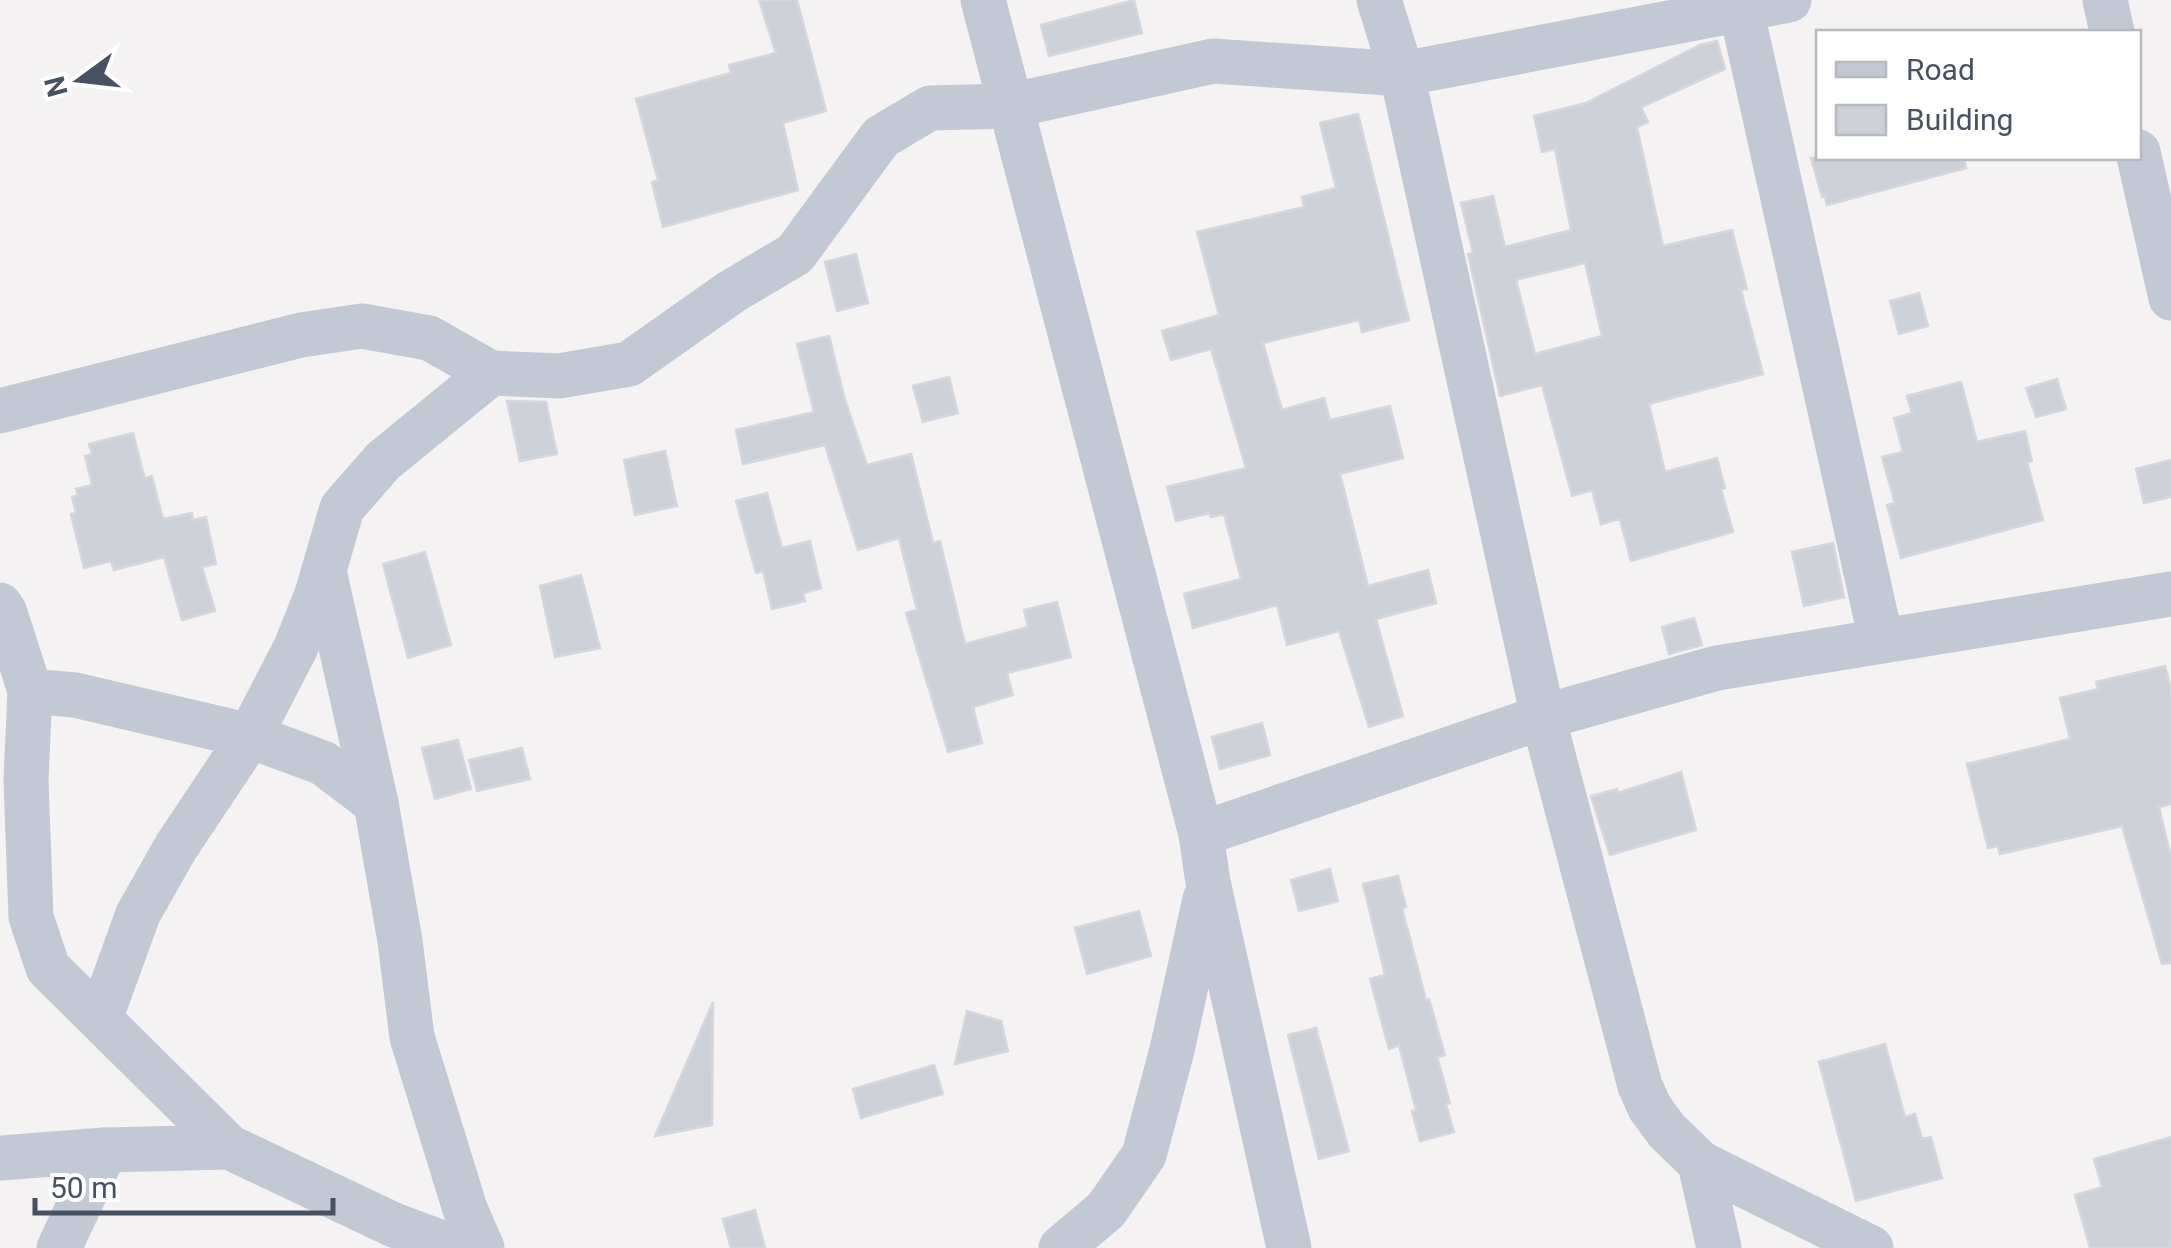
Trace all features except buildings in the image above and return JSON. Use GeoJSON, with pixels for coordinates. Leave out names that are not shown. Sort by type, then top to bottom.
{"type":"FeatureCollection","features":[{"type":"Feature","properties":{"kind":"street"},"geometry":{"type":"LineString","coordinates":[[983,0],[1201,834],[1208,882],[1289,1248]]}},
{"type":"Feature","properties":{"kind":"street"},"geometry":{"type":"LineString","coordinates":[[1379,0],[1402,74],[1542,716],[1640,1086],[1668,1132],[1700,1163],[1871,1248]]}},
{"type":"Feature","properties":{"kind":"street"},"geometry":{"type":"LineString","coordinates":[[0,410],[302,335],[362,326],[429,338],[491,374],[559,376],[629,364],[731,292],[795,254],[881,138],[930,108],[1010,106],[1213,61],[1402,74],[1741,6],[1789,0]]}},
{"type":"Feature","properties":{"kind":"street"},"geometry":{"type":"LineString","coordinates":[[2105,0],[2112,30]]}},
{"type":"Feature","properties":{"kind":"street"},"geometry":{"type":"LineString","coordinates":[[1741,6],[1881,640]]}},
{"type":"Feature","properties":{"kind":"street"},"geometry":{"type":"LineString","coordinates":[[2140,160],[2171,298]]}},
{"type":"Feature","properties":{"kind":"street"},"geometry":{"type":"LineString","coordinates":[[100,1019],[138,914],[176,847],[250,736],[296,647],[342,508],[364,480],[452,402],[491,374]]}},
{"type":"Feature","properties":{"kind":"street"},"geometry":{"type":"LineString","coordinates":[[324,571],[376,803],[412,1036],[465,1209],[482,1248]]}},
{"type":"Feature","properties":{"kind":"street"},"geometry":{"type":"LineString","coordinates":[[1201,834],[1542,716],[1717,668],[2171,594]]}},
{"type":"Feature","properties":{"kind":"street"},"geometry":{"type":"LineString","coordinates":[[0,606],[30,691],[26,780],[32,917],[48,968],[229,1147],[394,1225],[456,1248]]}},
{"type":"Feature","properties":{"kind":"street"},"geometry":{"type":"LineString","coordinates":[[30,691],[75,695],[250,736],[323,763],[376,803]]}},
{"type":"Feature","properties":{"kind":"street"},"geometry":{"type":"LineString","coordinates":[[1061,1248],[1106,1210],[1144,1156],[1172,1050],[1208,882]]}},
{"type":"Feature","properties":{"kind":"street"},"geometry":{"type":"LineString","coordinates":[[0,1158],[229,1147]]}},
{"type":"Feature","properties":{"kind":"street"},"geometry":{"type":"LineString","coordinates":[[58,1248],[105,1150]]}},
{"type":"Feature","properties":{"kind":"street"},"geometry":{"type":"LineString","coordinates":[[1700,1163],[1720,1248]]}}]}
